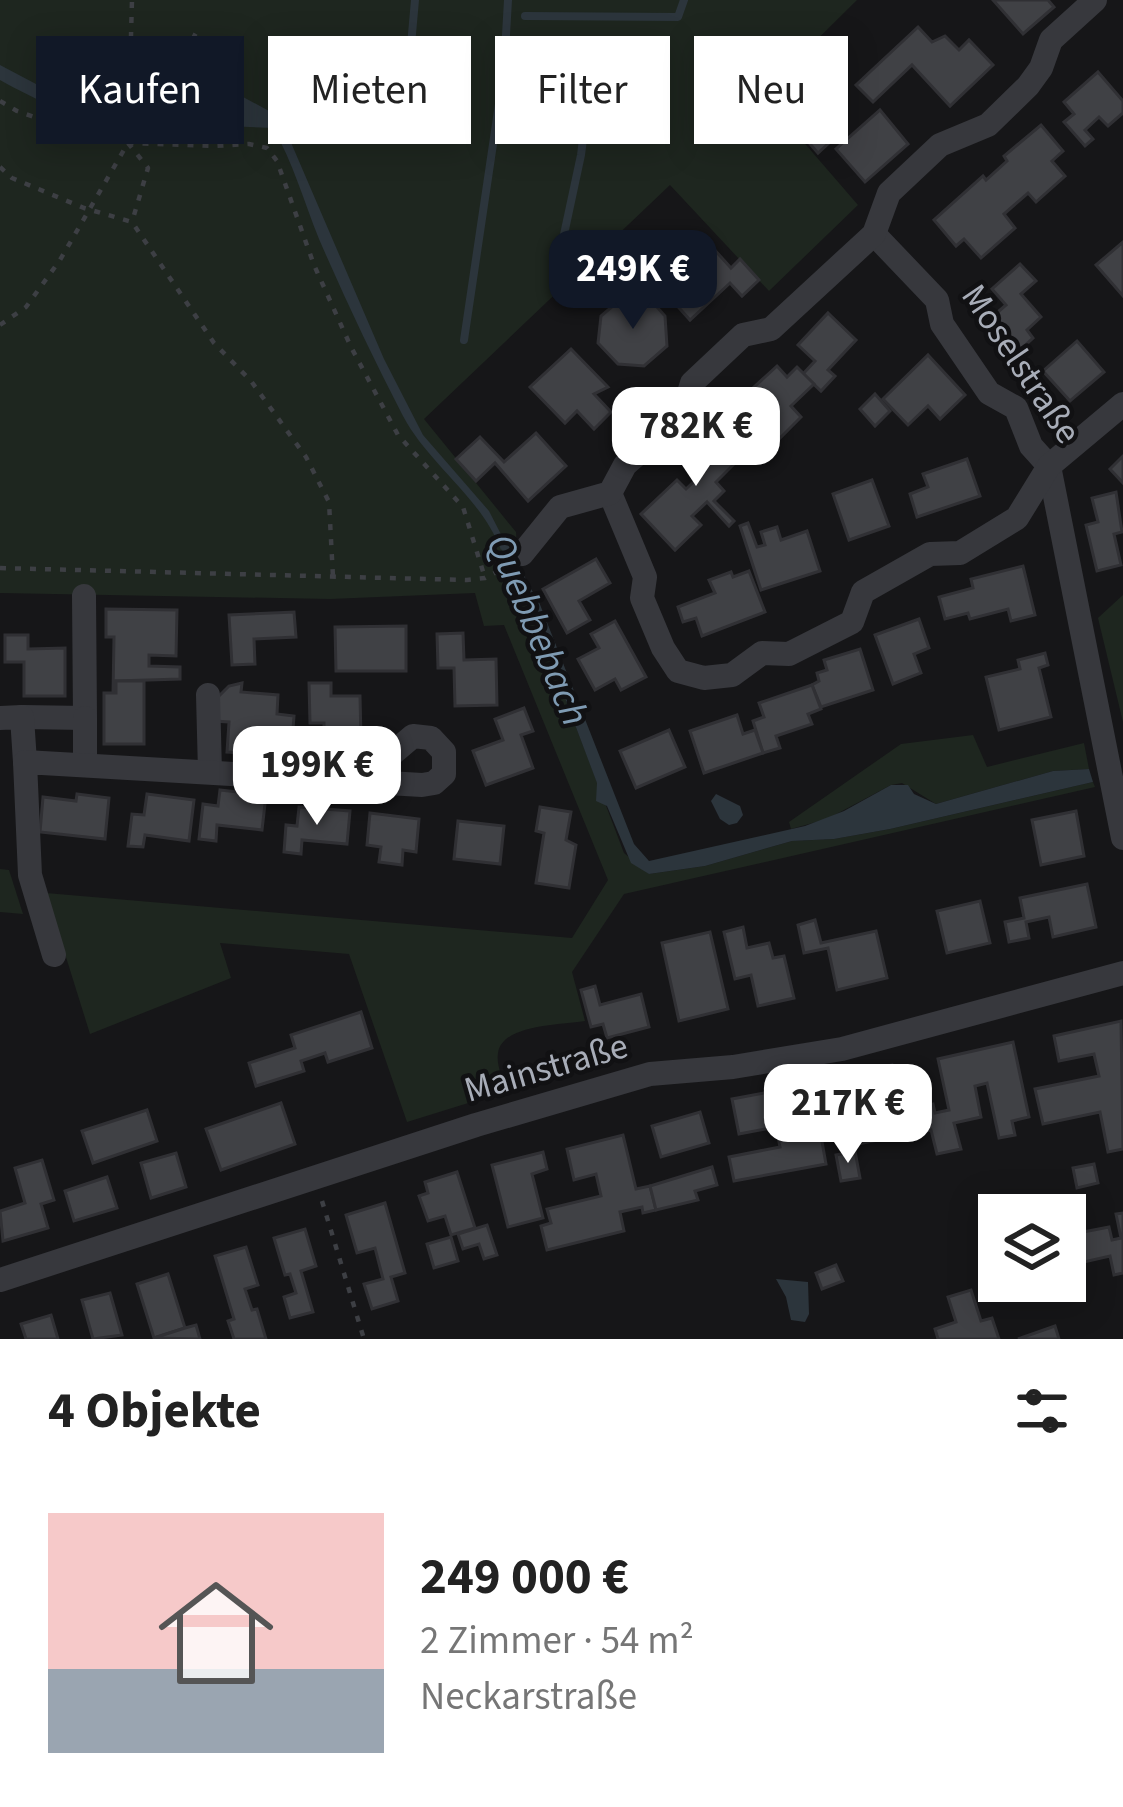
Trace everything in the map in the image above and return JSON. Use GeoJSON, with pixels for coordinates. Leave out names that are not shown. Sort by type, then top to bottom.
{"type":"FeatureCollection","features":[{"type":"Feature","properties":{"kind":"street"},"geometry":{"type":"LineString","coordinates":[[522,554],[560,507],[610,493],[625,465],[682,415],[692,383],[743,334],[771,329],[874,234],[889,193],[940,145],[988,124],[1001,112],[1041,68],[1051,40],[1095,0]]}},
{"type":"Feature","properties":{"kind":"street","name":"Moselstraße"},"geometry":{"type":"LineString","coordinates":[[874,234],[937,300],[942,323],[989,393],[1016,409],[1031,446],[1048,466],[1122,825]]}},
{"type":"Feature","properties":{"kind":"street"},"geometry":{"type":"LineString","coordinates":[[610,493],[645,577],[641,598],[678,671],[704,678],[732,675],[762,653],[789,654],[851,622],[862,592],[930,554],[960,553],[1017,518],[1048,466],[1123,404]]}},
{"type":"Feature","properties":{"kind":"street"},"geometry":{"type":"LineString","coordinates":[[84,596],[86,765]]}},
{"type":"Feature","properties":{"kind":"street"},"geometry":{"type":"LineString","coordinates":[[208,695],[209,772]]}},
{"type":"Feature","properties":{"kind":"street"},"geometry":{"type":"LineString","coordinates":[[54,955],[30,875],[25,762],[11,718],[85,718]]}},
{"type":"Feature","properties":{"kind":"street"},"geometry":{"type":"LineString","coordinates":[[25,762],[360,781]]}},
{"type":"Feature","properties":{"kind":"street","name":"Mainstraße"},"geometry":{"type":"LineString","coordinates":[[0,1280],[476,1125],[650,1074],[733,1067],[842,1049],[1123,973]]}},
{"type":"Feature","properties":{"kind":"path"},"geometry":{"type":"LineString","coordinates":[[132,0],[132,36]]}},
{"type":"Feature","properties":{"kind":"path"},"geometry":{"type":"LineString","coordinates":[[194,36],[198,29]]}},
{"type":"Feature","properties":{"kind":"path"},"geometry":{"type":"LineString","coordinates":[[0,101],[36,118]]}},
{"type":"Feature","properties":{"kind":"path"},"geometry":{"type":"LineString","coordinates":[[0,568],[333,578],[488,577],[463,507],[398,435],[351,347],[314,265],[277,161],[267,148],[244,143]]}},
{"type":"Feature","properties":{"kind":"path"},"geometry":{"type":"LineString","coordinates":[[0,325],[26,307],[60,260],[127,144]]}},
{"type":"Feature","properties":{"kind":"path"},"geometry":{"type":"LineString","coordinates":[[130,144],[148,168],[132,221]]}},
{"type":"Feature","properties":{"kind":"path"},"geometry":{"type":"LineString","coordinates":[[172,144],[238,144]]}},
{"type":"Feature","properties":{"kind":"path"},"geometry":{"type":"LineString","coordinates":[[0,167],[12,178],[132,221],[214,343],[251,381],[306,457],[329,502],[333,578]]}},
{"type":"Feature","properties":{"kind":"path"},"geometry":{"type":"LineString","coordinates":[[315,1178],[364,1339]]}},
{"type":"Feature","properties":{"kind":"shaded area"},"geometry":{"type":"Polygon","coordinates":[[[0,0],[857,0],[821,36],[694,36],[694,144],[805,144],[858,205],[769,291],[670,185],[424,419],[516,532],[523,576],[515,583],[554,669],[624,853],[649,874],[705,866],[792,841],[890,829],[1093,782],[1095,787],[624,894],[572,972],[585,1021],[510,1036],[498,1053],[507,1091],[407,1122],[349,954],[220,943],[231,978],[90,1034],[46,893],[572,938],[608,880],[504,625],[484,626],[475,593],[330,599],[0,593],[0,0]]]}},
{"type":"Feature","properties":{"kind":"shaded area"},"geometry":{"type":"Polygon","coordinates":[[[1123,595],[1123,722],[1098,618],[1123,595]]]}},
{"type":"Feature","properties":{"kind":"shaded area"},"geometry":{"type":"Polygon","coordinates":[[[973,735],[987,767],[1084,743],[1089,769],[1053,771],[936,804],[902,783],[891,785],[827,819],[791,829],[789,822],[901,744],[973,735]]]}},
{"type":"Feature","properties":{"kind":"shaded area"},"geometry":{"type":"Polygon","coordinates":[[[0,869],[9,870],[23,914],[0,912],[0,869]]]}},
{"type":"Feature","properties":{"kind":"water"},"geometry":{"type":"Polygon","coordinates":[[[0,65],[36,84],[36,98],[0,80],[0,65]]]}},
{"type":"Feature","properties":{"kind":"water"},"geometry":{"type":"Polygon","coordinates":[[[244,97],[268,110],[268,128],[244,127],[244,97]]]}},
{"type":"Feature","properties":{"kind":"water"},"geometry":{"type":"Polygon","coordinates":[[[281,144],[292,144],[384,359],[423,435],[489,511],[507,546],[501,550],[481,514],[403,416],[339,284],[281,144]]]}},
{"type":"Feature","properties":{"kind":"water"},"geometry":{"type":"Polygon","coordinates":[[[523,576],[539,602],[634,844],[649,861],[805,826],[891,785],[908,785],[914,794],[936,804],[1053,771],[1089,769],[1093,782],[890,829],[792,841],[705,866],[649,874],[631,863],[607,806],[596,801],[597,783],[515,582],[523,576]]]}},
{"type":"Feature","properties":{"kind":"water"},"geometry":{"type":"Polygon","coordinates":[[[716,794],[740,806],[743,815],[737,823],[729,825],[720,819],[711,801],[716,794]]]}},
{"type":"Feature","properties":{"kind":"water"},"geometry":{"type":"Polygon","coordinates":[[[776,1279],[808,1282],[805,1322],[791,1320],[776,1279]]]}},
{"type":"Feature","properties":{"kind":"building"},"geometry":{"type":"Polygon","coordinates":[[[993,0],[1048,0],[1054,7],[1023,34],[993,0]]]}},
{"type":"Feature","properties":{"kind":"building"},"geometry":{"type":"Polygon","coordinates":[[[918,27],[932,42],[945,36],[959,50],[969,40],[993,65],[950,106],[912,65],[873,102],[856,85],[918,27]]]}},
{"type":"Feature","properties":{"kind":"building"},"geometry":{"type":"Polygon","coordinates":[[[1098,72],[1123,101],[1123,113],[1108,126],[1099,117],[1085,130],[1093,139],[1085,146],[1064,122],[1074,114],[1064,102],[1098,72]]]}},
{"type":"Feature","properties":{"kind":"building"},"geometry":{"type":"Polygon","coordinates":[[[880,110],[908,144],[865,182],[836,149],[848,144],[848,138],[880,110]]]}},
{"type":"Feature","properties":{"kind":"building"},"geometry":{"type":"Polygon","coordinates":[[[1041,125],[1063,151],[1052,161],[1065,176],[1036,202],[1028,193],[1004,214],[1015,228],[981,258],[964,239],[956,246],[934,220],[983,176],[986,180],[1007,161],[1004,156],[1041,125]]]}},
{"type":"Feature","properties":{"kind":"building"},"geometry":{"type":"Polygon","coordinates":[[[703,237],[731,268],[740,259],[759,280],[742,296],[730,283],[690,320],[655,281],[703,237]]]}},
{"type":"Feature","properties":{"kind":"building"},"geometry":{"type":"Polygon","coordinates":[[[1123,242],[1123,296],[1096,265],[1123,242]]]}},
{"type":"Feature","properties":{"kind":"building"},"geometry":{"type":"Polygon","coordinates":[[[1020,264],[1036,281],[1021,294],[1041,317],[1027,330],[1033,338],[1021,349],[992,317],[1006,305],[992,289],[1020,264]]]}},
{"type":"Feature","properties":{"kind":"building"},"geometry":{"type":"Polygon","coordinates":[[[649,298],[665,316],[667,346],[644,366],[618,364],[598,343],[601,316],[621,299],[649,298]]]}},
{"type":"Feature","properties":{"kind":"building"},"geometry":{"type":"Polygon","coordinates":[[[828,313],[856,340],[828,370],[835,376],[821,391],[803,374],[815,361],[798,345],[828,313]]]}},
{"type":"Feature","properties":{"kind":"building"},"geometry":{"type":"Polygon","coordinates":[[[1077,341],[1104,372],[1070,401],[1043,371],[1077,341]]]}},
{"type":"Feature","properties":{"kind":"building"},"geometry":{"type":"Polygon","coordinates":[[[571,349],[608,387],[594,394],[611,412],[594,429],[577,411],[565,423],[530,387],[571,349]]]}},
{"type":"Feature","properties":{"kind":"building"},"geometry":{"type":"Polygon","coordinates":[[[928,355],[965,395],[940,419],[928,406],[908,425],[883,399],[928,355]]]}},
{"type":"Feature","properties":{"kind":"building"},"geometry":{"type":"Polygon","coordinates":[[[777,366],[787,377],[797,367],[814,384],[791,406],[801,417],[780,438],[742,398],[777,366]]]}},
{"type":"Feature","properties":{"kind":"building"},"geometry":{"type":"Polygon","coordinates":[[[875,394],[890,411],[875,426],[860,409],[875,394]]]}},
{"type":"Feature","properties":{"kind":"building"},"geometry":{"type":"Polygon","coordinates":[[[718,422],[746,452],[716,482],[724,491],[714,501],[734,521],[729,526],[707,502],[692,516],[701,525],[675,550],[641,514],[677,480],[686,489],[705,471],[687,451],[718,422]]]}},
{"type":"Feature","properties":{"kind":"building"},"geometry":{"type":"Polygon","coordinates":[[[536,433],[566,466],[528,501],[495,463],[476,481],[456,459],[480,437],[504,462],[536,433]]]}},
{"type":"Feature","properties":{"kind":"building"},"geometry":{"type":"Polygon","coordinates":[[[1123,456],[1123,483],[1110,469],[1123,456]]]}},
{"type":"Feature","properties":{"kind":"building"},"geometry":{"type":"Polygon","coordinates":[[[967,459],[980,496],[917,517],[910,494],[928,487],[923,474],[967,459]]]}},
{"type":"Feature","properties":{"kind":"building"},"geometry":{"type":"Polygon","coordinates":[[[872,480],[889,526],[849,540],[833,494],[872,480]]]}},
{"type":"Feature","properties":{"kind":"building"},"geometry":{"type":"Polygon","coordinates":[[[1116,492],[1122,532],[1114,534],[1121,565],[1097,571],[1086,525],[1098,522],[1092,498],[1116,492]]]}},
{"type":"Feature","properties":{"kind":"building"},"geometry":{"type":"Polygon","coordinates":[[[748,523],[757,547],[765,545],[761,532],[777,527],[781,540],[807,531],[820,571],[761,590],[740,526],[748,523]]]}},
{"type":"Feature","properties":{"kind":"building"},"geometry":{"type":"Polygon","coordinates":[[[596,559],[610,583],[579,601],[590,620],[567,633],[543,589],[596,559]]]}},
{"type":"Feature","properties":{"kind":"building"},"geometry":{"type":"Polygon","coordinates":[[[1023,566],[1035,615],[1011,621],[1008,609],[970,619],[968,613],[945,619],[939,597],[973,588],[971,579],[1023,566]]]}},
{"type":"Feature","properties":{"kind":"building"},"geometry":{"type":"Polygon","coordinates":[[[749,571],[765,612],[702,636],[696,618],[683,622],[678,607],[715,593],[709,580],[749,571]]]}},
{"type":"Feature","properties":{"kind":"building"},"geometry":{"type":"Polygon","coordinates":[[[106,609],[177,610],[176,656],[149,655],[149,666],[180,667],[180,679],[116,681],[113,693],[114,637],[106,637],[106,609]]]}},
{"type":"Feature","properties":{"kind":"building"},"geometry":{"type":"Polygon","coordinates":[[[294,612],[296,637],[254,639],[255,664],[232,665],[229,615],[294,612]]]}},
{"type":"Feature","properties":{"kind":"building"},"geometry":{"type":"Polygon","coordinates":[[[919,619],[929,648],[914,654],[921,673],[893,684],[875,635],[919,619]]]}},
{"type":"Feature","properties":{"kind":"building"},"geometry":{"type":"Polygon","coordinates":[[[615,621],[646,677],[621,690],[615,679],[595,690],[578,659],[599,648],[591,634],[615,621]]]}},
{"type":"Feature","properties":{"kind":"building"},"geometry":{"type":"Polygon","coordinates":[[[406,626],[406,671],[336,671],[335,627],[406,626]]]}},
{"type":"Feature","properties":{"kind":"building"},"geometry":{"type":"Polygon","coordinates":[[[463,633],[464,660],[496,659],[497,705],[455,706],[454,668],[438,668],[437,634],[463,633]]]}},
{"type":"Feature","properties":{"kind":"building"},"geometry":{"type":"Polygon","coordinates":[[[5,635],[28,635],[28,649],[65,648],[65,696],[24,696],[24,662],[5,662],[5,635]]]}},
{"type":"Feature","properties":{"kind":"building"},"geometry":{"type":"Polygon","coordinates":[[[860,649],[873,690],[821,707],[812,685],[819,681],[817,673],[827,670],[824,660],[860,649]]]}},
{"type":"Feature","properties":{"kind":"building"},"geometry":{"type":"Polygon","coordinates":[[[1045,653],[1048,665],[1039,668],[1051,717],[999,730],[986,677],[1020,669],[1018,660],[1045,653]]]}},
{"type":"Feature","properties":{"kind":"building"},"geometry":{"type":"Polygon","coordinates":[[[116,681],[144,681],[144,744],[104,744],[104,693],[116,693],[116,681]]]}},
{"type":"Feature","properties":{"kind":"building"},"geometry":{"type":"Polygon","coordinates":[[[242,683],[241,692],[278,695],[277,714],[294,716],[291,756],[227,752],[229,722],[214,721],[216,699],[229,686],[242,683]]]}},
{"type":"Feature","properties":{"kind":"building"},"geometry":{"type":"Polygon","coordinates":[[[309,683],[331,683],[331,696],[360,696],[361,738],[324,738],[324,723],[310,723],[309,683]]]}},
{"type":"Feature","properties":{"kind":"building"},"geometry":{"type":"Polygon","coordinates":[[[812,685],[821,709],[808,714],[812,724],[776,736],[780,748],[763,753],[753,721],[764,717],[759,703],[812,685]]]}},
{"type":"Feature","properties":{"kind":"building"},"geometry":{"type":"Polygon","coordinates":[[[524,708],[533,731],[521,735],[533,768],[486,785],[473,751],[503,740],[495,719],[524,708]]]}},
{"type":"Feature","properties":{"kind":"building"},"geometry":{"type":"Polygon","coordinates":[[[737,715],[743,734],[755,730],[763,753],[704,773],[690,731],[737,715]]]}},
{"type":"Feature","properties":{"kind":"building"},"geometry":{"type":"Polygon","coordinates":[[[669,730],[685,767],[636,788],[620,751],[669,730]]]}},
{"type":"Feature","properties":{"kind":"building"},"geometry":{"type":"Polygon","coordinates":[[[220,790],[266,795],[262,830],[217,825],[216,841],[199,839],[203,804],[218,806],[220,790]]]}},
{"type":"Feature","properties":{"kind":"building"},"geometry":{"type":"Polygon","coordinates":[[[77,794],[109,798],[105,839],[40,832],[43,797],[76,801],[77,794]]]}},
{"type":"Feature","properties":{"kind":"building"},"geometry":{"type":"Polygon","coordinates":[[[147,794],[194,800],[189,841],[145,835],[143,847],[128,846],[132,814],[144,815],[147,794]]]}},
{"type":"Feature","properties":{"kind":"building"},"geometry":{"type":"Polygon","coordinates":[[[299,807],[350,811],[347,844],[302,840],[301,854],[284,852],[286,825],[297,826],[299,807]]]}},
{"type":"Feature","properties":{"kind":"building"},"geometry":{"type":"Polygon","coordinates":[[[540,807],[571,812],[566,840],[576,845],[569,888],[536,883],[544,833],[536,831],[540,807]]]}},
{"type":"Feature","properties":{"kind":"building"},"geometry":{"type":"Polygon","coordinates":[[[1076,811],[1084,856],[1041,865],[1032,820],[1076,811]]]}},
{"type":"Feature","properties":{"kind":"building"},"geometry":{"type":"Polygon","coordinates":[[[370,813],[419,819],[416,852],[403,850],[402,865],[379,862],[381,847],[367,845],[370,813]]]}},
{"type":"Feature","properties":{"kind":"building"},"geometry":{"type":"Polygon","coordinates":[[[458,821],[504,826],[500,864],[454,859],[458,821]]]}},
{"type":"Feature","properties":{"kind":"building"},"geometry":{"type":"Polygon","coordinates":[[[1087,884],[1096,927],[1053,937],[1049,917],[1026,922],[1029,938],[1009,942],[1005,922],[1024,918],[1020,898],[1087,884]]]}},
{"type":"Feature","properties":{"kind":"building"},"geometry":{"type":"Polygon","coordinates":[[[980,901],[990,943],[947,953],[937,911],[980,901]]]}},
{"type":"Feature","properties":{"kind":"building"},"geometry":{"type":"Polygon","coordinates":[[[815,920],[821,943],[876,931],[887,978],[837,990],[828,948],[804,953],[798,925],[815,920]]]}},
{"type":"Feature","properties":{"kind":"building"},"geometry":{"type":"Polygon","coordinates":[[[743,927],[747,948],[769,943],[773,958],[784,956],[794,998],[758,1006],[751,975],[735,979],[724,932],[743,927]]]}},
{"type":"Feature","properties":{"kind":"building"},"geometry":{"type":"Polygon","coordinates":[[[710,932],[728,1009],[679,1021],[662,943],[710,932]]]}},
{"type":"Feature","properties":{"kind":"building"},"geometry":{"type":"Polygon","coordinates":[[[595,986],[600,1005],[641,994],[649,1027],[607,1038],[603,1024],[591,1027],[581,990],[595,986]]]}},
{"type":"Feature","properties":{"kind":"building"},"geometry":{"type":"Polygon","coordinates":[[[361,1012],[372,1048],[328,1062],[325,1053],[301,1061],[304,1071],[256,1086],[249,1063],[295,1048],[291,1035],[361,1012]]]}},
{"type":"Feature","properties":{"kind":"building"},"geometry":{"type":"Polygon","coordinates":[[[1121,1021],[1123,1149],[1108,1152],[1100,1112],[1043,1124],[1035,1089],[1099,1076],[1094,1054],[1059,1061],[1054,1036],[1121,1021]]]}},
{"type":"Feature","properties":{"kind":"building"},"geometry":{"type":"Polygon","coordinates":[[[1013,1042],[1029,1117],[1012,1121],[1015,1135],[999,1138],[987,1083],[975,1086],[981,1117],[954,1123],[961,1149],[937,1154],[931,1130],[911,1134],[906,1110],[933,1104],[935,1113],[949,1110],[938,1059],[1013,1042]]]}},
{"type":"Feature","properties":{"kind":"building"},"geometry":{"type":"Polygon","coordinates":[[[892,1065],[899,1099],[884,1101],[892,1137],[844,1147],[831,1077],[892,1065]]]}},
{"type":"Feature","properties":{"kind":"building"},"geometry":{"type":"Polygon","coordinates":[[[801,1086],[811,1138],[821,1136],[826,1164],[734,1181],[729,1157],[780,1147],[776,1127],[739,1134],[732,1099],[801,1086]]]}},
{"type":"Feature","properties":{"kind":"building"},"geometry":{"type":"Polygon","coordinates":[[[281,1103],[295,1144],[221,1170],[206,1129],[281,1103]]]}},
{"type":"Feature","properties":{"kind":"building"},"geometry":{"type":"Polygon","coordinates":[[[147,1110],[157,1141],[93,1163],[82,1131],[147,1110]]]}},
{"type":"Feature","properties":{"kind":"building"},"geometry":{"type":"Polygon","coordinates":[[[700,1112],[709,1143],[661,1157],[652,1126],[700,1112]]]}},
{"type":"Feature","properties":{"kind":"building"},"geometry":{"type":"Polygon","coordinates":[[[623,1135],[636,1189],[650,1186],[656,1210],[643,1213],[642,1207],[620,1212],[624,1231],[547,1250],[541,1226],[551,1223],[547,1209],[601,1196],[596,1174],[574,1180],[567,1149],[623,1135]]]}},
{"type":"Feature","properties":{"kind":"building"},"geometry":{"type":"Polygon","coordinates":[[[855,1151],[860,1178],[841,1181],[836,1155],[855,1151]]]}},
{"type":"Feature","properties":{"kind":"building"},"geometry":{"type":"Polygon","coordinates":[[[543,1152],[547,1169],[532,1174],[543,1218],[508,1227],[492,1165],[543,1152]]]}},
{"type":"Feature","properties":{"kind":"building"},"geometry":{"type":"Polygon","coordinates":[[[176,1153],[186,1187],[151,1198],[141,1163],[176,1153]]]}},
{"type":"Feature","properties":{"kind":"building"},"geometry":{"type":"Polygon","coordinates":[[[42,1160],[54,1200],[41,1204],[48,1228],[3,1241],[0,1211],[25,1203],[15,1168],[42,1160]]]}},
{"type":"Feature","properties":{"kind":"building"},"geometry":{"type":"Polygon","coordinates":[[[1094,1164],[1098,1183],[1077,1188],[1073,1168],[1094,1164]]]}},
{"type":"Feature","properties":{"kind":"building"},"geometry":{"type":"Polygon","coordinates":[[[712,1167],[717,1185],[695,1191],[698,1200],[656,1210],[650,1186],[712,1167]]]}},
{"type":"Feature","properties":{"kind":"building"},"geometry":{"type":"Polygon","coordinates":[[[457,1172],[475,1228],[451,1235],[445,1216],[428,1221],[419,1196],[428,1193],[425,1182],[457,1172]]]}},
{"type":"Feature","properties":{"kind":"building"},"geometry":{"type":"Polygon","coordinates":[[[107,1177],[117,1208],[74,1221],[65,1191],[107,1177]]]}},
{"type":"Feature","properties":{"kind":"building"},"geometry":{"type":"Polygon","coordinates":[[[385,1203],[405,1273],[391,1277],[398,1301],[372,1309],[364,1284],[383,1279],[375,1248],[357,1253],[346,1215],[385,1203]]]}},
{"type":"Feature","properties":{"kind":"building"},"geometry":{"type":"Polygon","coordinates":[[[1123,1213],[1123,1273],[1114,1275],[1110,1256],[1086,1262],[1086,1231],[1109,1227],[1112,1240],[1121,1238],[1116,1214],[1123,1213]]]}},
{"type":"Feature","properties":{"kind":"building"},"geometry":{"type":"Polygon","coordinates":[[[487,1225],[497,1255],[484,1259],[479,1244],[463,1249],[458,1234],[487,1225]]]}},
{"type":"Feature","properties":{"kind":"building"},"geometry":{"type":"Polygon","coordinates":[[[305,1229],[316,1266],[301,1271],[313,1312],[290,1318],[284,1297],[296,1293],[274,1238],[305,1229]]]}},
{"type":"Feature","properties":{"kind":"building"},"geometry":{"type":"Polygon","coordinates":[[[451,1237],[458,1261],[434,1268],[427,1244],[451,1237]]]}},
{"type":"Feature","properties":{"kind":"building"},"geometry":{"type":"Polygon","coordinates":[[[246,1247],[258,1285],[245,1289],[266,1339],[234,1339],[228,1321],[234,1319],[215,1256],[246,1247]]]}},
{"type":"Feature","properties":{"kind":"building"},"geometry":{"type":"Polygon","coordinates":[[[836,1265],[843,1281],[822,1289],[816,1273],[836,1265]]]}},
{"type":"Feature","properties":{"kind":"building"},"geometry":{"type":"Polygon","coordinates":[[[168,1274],[185,1328],[154,1338],[137,1284],[168,1274]]]}},
{"type":"Feature","properties":{"kind":"building"},"geometry":{"type":"Polygon","coordinates":[[[971,1290],[981,1321],[992,1318],[999,1339],[938,1339],[935,1329],[956,1322],[948,1297],[971,1290]]]}},
{"type":"Feature","properties":{"kind":"building"},"geometry":{"type":"Polygon","coordinates":[[[110,1293],[122,1335],[93,1339],[82,1300],[110,1293]]]}},
{"type":"Feature","properties":{"kind":"building"},"geometry":{"type":"Polygon","coordinates":[[[51,1315],[58,1339],[26,1339],[21,1324],[51,1315]]]}},
{"type":"Feature","properties":{"kind":"building"},"geometry":{"type":"Polygon","coordinates":[[[196,1325],[200,1339],[154,1338],[185,1328],[196,1325]]]}},
{"type":"Feature","properties":{"kind":"building"},"geometry":{"type":"Polygon","coordinates":[[[1055,1326],[1059,1339],[1018,1339],[1055,1326]]]}},
{"type":"Feature","properties":{"kind":"waterway"},"geometry":{"type":"LineString","coordinates":[[412,36],[415,0]]}},
{"type":"Feature","properties":{"kind":"waterway"},"geometry":{"type":"LineString","coordinates":[[464,340],[504,70],[508,0]]}},
{"type":"Feature","properties":{"kind":"waterway"},"geometry":{"type":"LineString","coordinates":[[525,16],[678,17],[684,0]]}},
{"type":"Feature","properties":{"kind":"waterway"},"geometry":{"type":"LineString","coordinates":[[560,253],[582,144]]}},
{"type":"Feature","properties":{"kind":"waterway","name":"Quebbebach"},"geometry":{"type":"LineString","coordinates":[[502,541],[525,586]]}}]}
